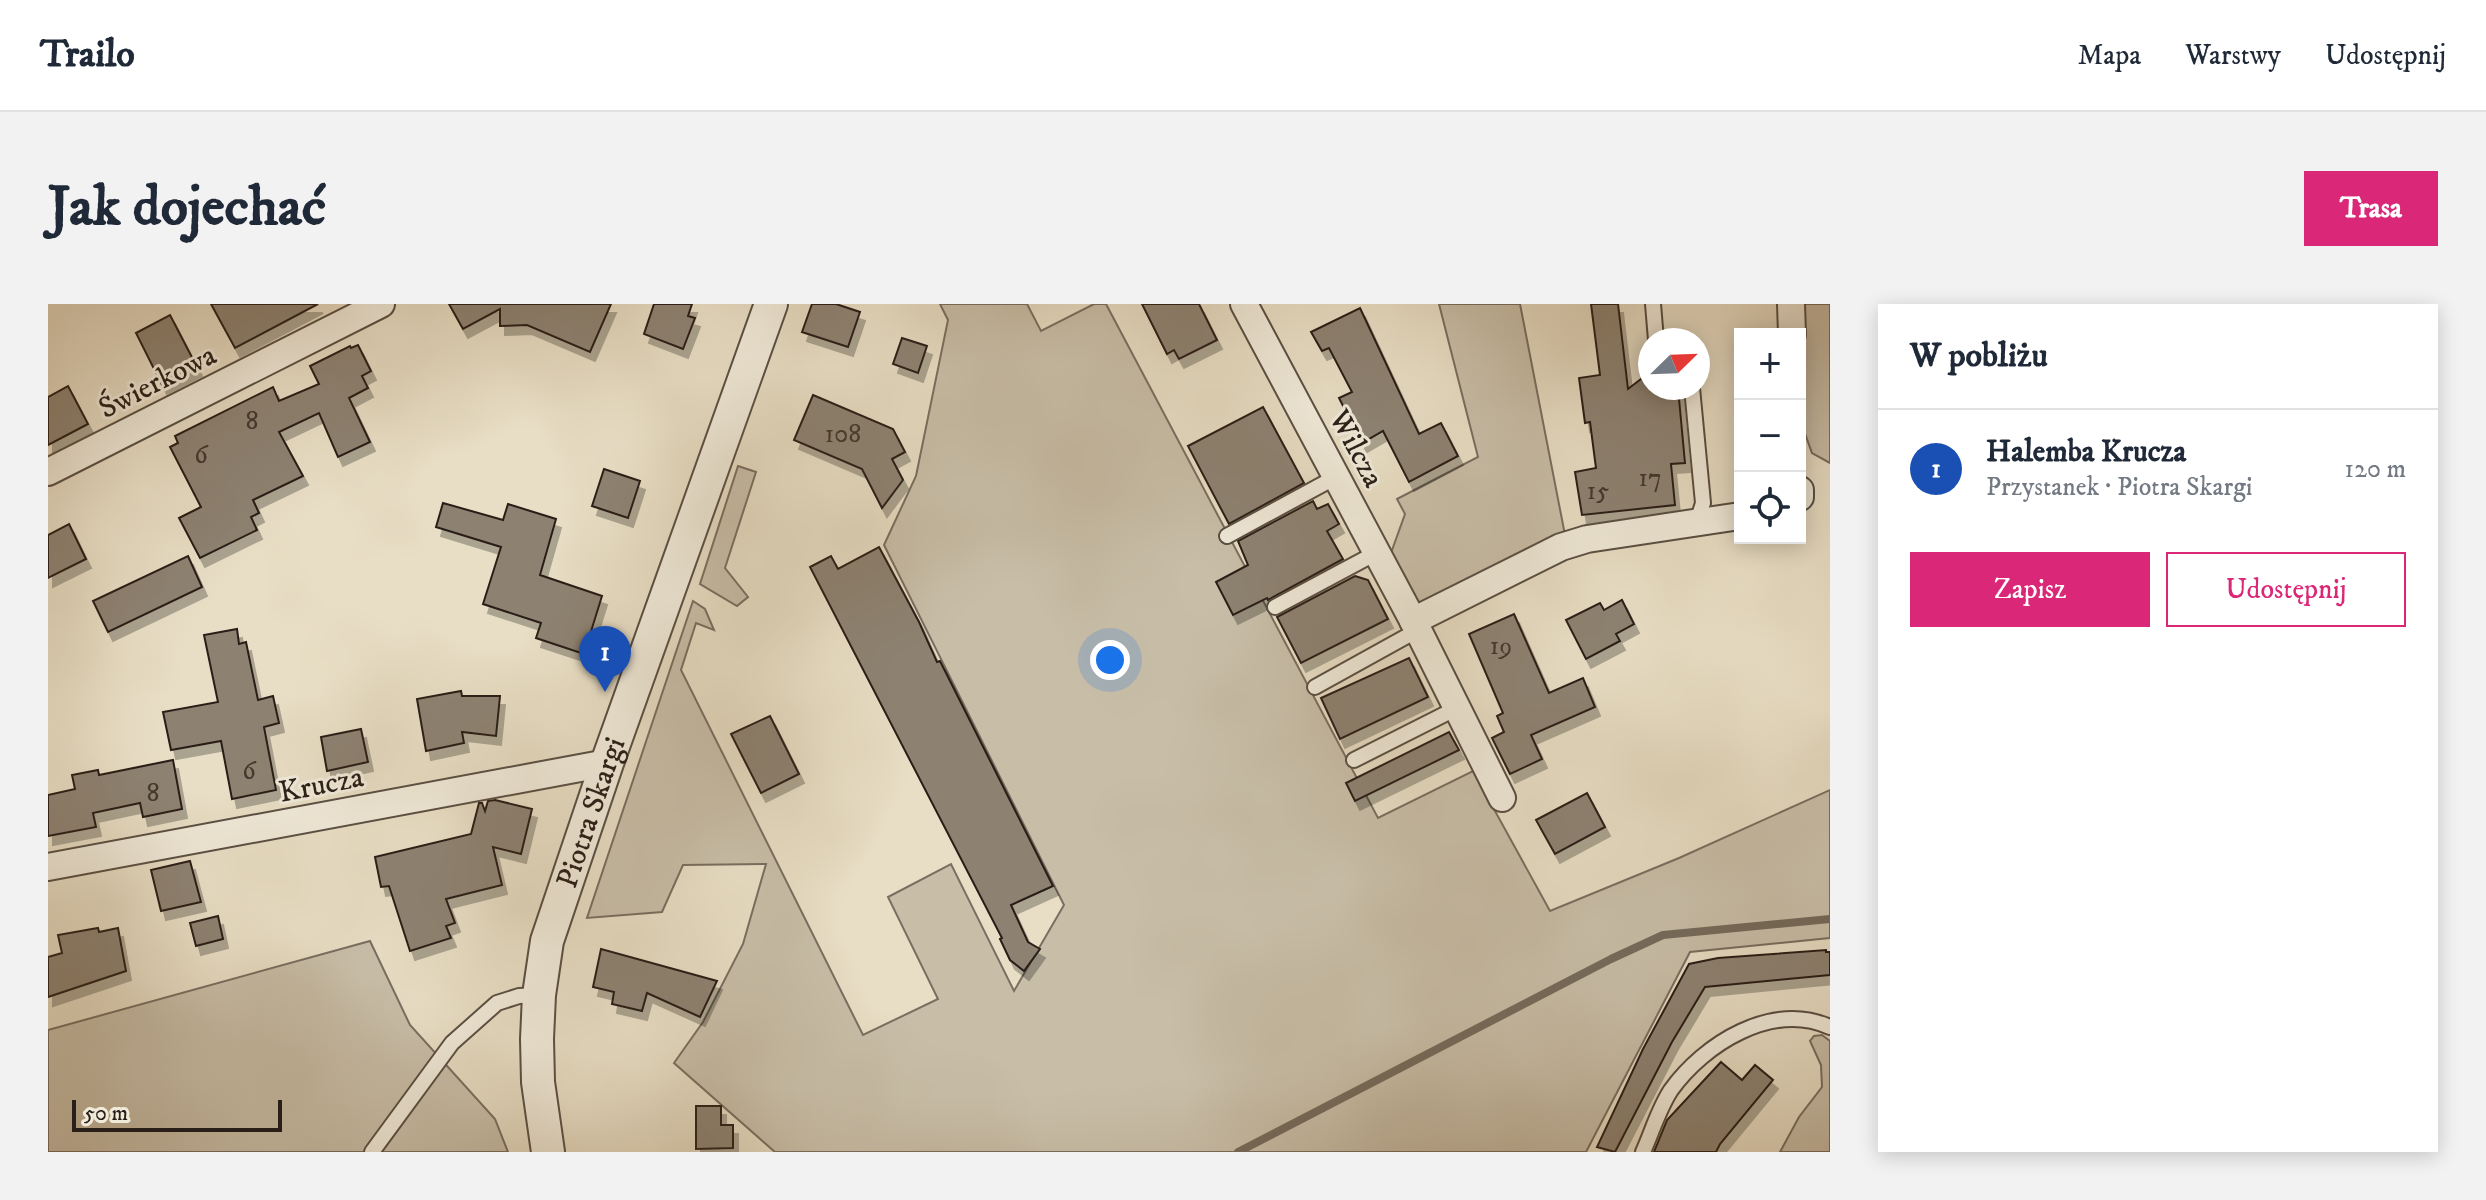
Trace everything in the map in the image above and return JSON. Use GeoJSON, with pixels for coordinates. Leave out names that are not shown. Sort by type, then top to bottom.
{"type":"FeatureCollection","features":[{"type":"Feature","properties":{"kind":"street","name":"Świerkowa"},"geometry":{"type":"LineString","coordinates":[[48,472],[381,304]]}},
{"type":"Feature","properties":{"kind":"street","name":"Piotra Skargi"},"geometry":{"type":"LineString","coordinates":[[548,1152],[538,1082],[539,995],[547,941],[607,763],[771,304]]}},
{"type":"Feature","properties":{"kind":"street","name":"Wilcza"},"geometry":{"type":"LineString","coordinates":[[1244,304],[1415,626],[1502,798]]}},
{"type":"Feature","properties":{"kind":"street"},"geometry":{"type":"LineString","coordinates":[[1791,304],[1792,328]]}},
{"type":"Feature","properties":{"kind":"street"},"geometry":{"type":"LineString","coordinates":[[1415,626],[1561,547],[1587,539],[1734,517]]}},
{"type":"Feature","properties":{"kind":"street","name":"Krucza"},"geometry":{"type":"LineString","coordinates":[[48,867],[607,763]]}},
{"type":"Feature","properties":{"kind":"lane"},"geometry":{"type":"LineString","coordinates":[[1653,304],[1655,328]]}},
{"type":"Feature","properties":{"kind":"lane"},"geometry":{"type":"LineString","coordinates":[[1693,400],[1703,503],[1697,522]]}},
{"type":"Feature","properties":{"kind":"lane"},"geometry":{"type":"LineString","coordinates":[[1227,536],[1336,477]]}},
{"type":"Feature","properties":{"kind":"lane"},"geometry":{"type":"LineString","coordinates":[[1275,607],[1376,553]]}},
{"type":"Feature","properties":{"kind":"lane"},"geometry":{"type":"LineString","coordinates":[[1315,687],[1415,626]]}},
{"type":"Feature","properties":{"kind":"lane"},"geometry":{"type":"LineString","coordinates":[[1354,760],[1457,708]]}},
{"type":"Feature","properties":{"kind":"lane"},"geometry":{"type":"LineString","coordinates":[[372,1152],[452,1043],[497,1003],[519,996],[539,995]]}},
{"type":"Feature","properties":{"kind":"lane"},"geometry":{"type":"LineString","coordinates":[[1643,1152],[1669,1093],[1692,1064],[1710,1049],[1729,1037],[1783,1020],[1818,1022],[1830,1027]]}},
{"type":"Feature","properties":{"kind":"shaded area"},"geometry":{"type":"Polygon","coordinates":[[[940,304],[1027,304],[1041,331],[1094,304],[1106,304],[1378,818],[1473,771],[1550,911],[1679,858],[1830,790],[1830,938],[1690,952],[1586,1152],[775,1152],[674,1063],[703,1022],[743,944],[766,864],[683,865],[662,912],[587,918],[693,601],[705,609],[714,630],[696,623],[681,670],[863,1035],[938,999],[888,897],[951,864],[1014,991],[1064,905],[884,545],[916,476],[948,320],[940,304]]]}},
{"type":"Feature","properties":{"kind":"shaded area"},"geometry":{"type":"Polygon","coordinates":[[[1439,304],[1520,304],[1565,535],[1420,604],[1414,601],[1391,553],[1405,514],[1397,499],[1478,457],[1439,304]]]}},
{"type":"Feature","properties":{"kind":"shaded area"},"geometry":{"type":"Polygon","coordinates":[[[1801,304],[1830,304],[1830,463],[1812,453],[1806,436],[1806,328],[1801,328],[1801,304]]]}},
{"type":"Feature","properties":{"kind":"shaded area"},"geometry":{"type":"Polygon","coordinates":[[[738,466],[756,472],[725,568],[748,597],[737,606],[700,584],[738,466]]]}},
{"type":"Feature","properties":{"kind":"shaded area"},"geometry":{"type":"Polygon","coordinates":[[[370,941],[410,1025],[495,1119],[508,1152],[48,1152],[48,1030],[370,941]]]}},
{"type":"Feature","properties":{"kind":"shaded area"},"geometry":{"type":"Polygon","coordinates":[[[1822,1035],[1830,1041],[1830,1152],[1780,1152],[1799,1117],[1822,1087],[1821,1065],[1810,1041],[1814,1036],[1822,1035]]]}},
{"type":"Feature","properties":{"kind":"building"},"geometry":{"type":"Polygon","coordinates":[[[211,304],[318,304],[235,348],[211,304]]]}},
{"type":"Feature","properties":{"kind":"building"},"geometry":{"type":"Polygon","coordinates":[[[449,304],[611,304],[590,352],[527,325],[500,326],[500,309],[463,329],[449,304]]]}},
{"type":"Feature","properties":{"kind":"building"},"geometry":{"type":"Polygon","coordinates":[[[654,304],[692,304],[688,316],[695,318],[683,349],[644,334],[654,304]]]}},
{"type":"Feature","properties":{"kind":"building"},"geometry":{"type":"Polygon","coordinates":[[[812,304],[836,304],[860,312],[848,347],[802,332],[812,304]]]}},
{"type":"Feature","properties":{"kind":"building"},"geometry":{"type":"Polygon","coordinates":[[[1142,304],[1199,304],[1217,340],[1179,359],[1174,350],[1167,354],[1142,304]]]}},
{"type":"Feature","properties":{"kind":"building"},"geometry":{"type":"Polygon","coordinates":[[[1591,304],[1618,304],[1628,389],[1638,381],[1638,400],[1679,400],[1685,463],[1671,464],[1675,505],[1582,515],[1575,472],[1596,468],[1590,422],[1585,423],[1579,378],[1600,375],[1591,304]]]}},
{"type":"Feature","properties":{"kind":"building"},"geometry":{"type":"Polygon","coordinates":[[[1360,308],[1419,434],[1441,423],[1458,456],[1409,482],[1383,431],[1362,443],[1339,398],[1352,392],[1329,348],[1322,351],[1311,332],[1360,308]]]}},
{"type":"Feature","properties":{"kind":"building"},"geometry":{"type":"Polygon","coordinates":[[[170,315],[197,367],[162,385],[136,333],[170,315]]]}},
{"type":"Feature","properties":{"kind":"building"},"geometry":{"type":"Polygon","coordinates":[[[902,338],[927,346],[918,373],[893,364],[902,338]]]}},
{"type":"Feature","properties":{"kind":"building"},"geometry":{"type":"Polygon","coordinates":[[[358,345],[371,371],[362,376],[368,388],[349,398],[370,442],[338,457],[319,413],[279,432],[303,476],[253,500],[259,513],[251,517],[257,530],[200,558],[179,518],[201,507],[170,447],[178,443],[175,436],[273,387],[279,401],[319,384],[310,366],[358,345]]]}},
{"type":"Feature","properties":{"kind":"building"},"geometry":{"type":"Polygon","coordinates":[[[68,386],[88,424],[48,445],[48,397],[68,386]]]}},
{"type":"Feature","properties":{"kind":"building"},"geometry":{"type":"Polygon","coordinates":[[[813,395],[893,429],[905,452],[892,459],[903,480],[882,508],[862,469],[794,440],[813,395]]]}},
{"type":"Feature","properties":{"kind":"building"},"geometry":{"type":"Polygon","coordinates":[[[1263,407],[1304,483],[1229,524],[1188,446],[1263,407]]]}},
{"type":"Feature","properties":{"kind":"building"},"geometry":{"type":"Polygon","coordinates":[[[604,469],[640,481],[628,518],[592,506],[604,469]]]}},
{"type":"Feature","properties":{"kind":"building"},"geometry":{"type":"Polygon","coordinates":[[[1313,501],[1317,509],[1328,504],[1339,524],[1327,531],[1343,559],[1268,600],[1233,615],[1216,582],[1248,565],[1238,541],[1313,501]]]}},
{"type":"Feature","properties":{"kind":"building"},"geometry":{"type":"Polygon","coordinates":[[[443,503],[503,520],[508,504],[556,519],[540,575],[602,596],[584,654],[536,638],[541,623],[483,604],[501,547],[436,527],[443,503]]]}},
{"type":"Feature","properties":{"kind":"building"},"geometry":{"type":"Polygon","coordinates":[[[69,524],[86,559],[48,578],[48,535],[69,524]]]}},
{"type":"Feature","properties":{"kind":"building"},"geometry":{"type":"Polygon","coordinates":[[[879,547],[1053,886],[1011,905],[1028,942],[1040,949],[1024,971],[1010,960],[1002,938],[810,567],[831,556],[838,569],[879,547]]]}},
{"type":"Feature","properties":{"kind":"building"},"geometry":{"type":"Polygon","coordinates":[[[188,556],[202,587],[108,632],[93,601],[188,556]]]}},
{"type":"Feature","properties":{"kind":"building"},"geometry":{"type":"Polygon","coordinates":[[[1355,576],[1368,580],[1388,619],[1301,663],[1277,617],[1355,576]]]}},
{"type":"Feature","properties":{"kind":"building"},"geometry":{"type":"Polygon","coordinates":[[[1622,600],[1634,624],[1616,634],[1620,641],[1586,659],[1566,620],[1600,603],[1604,610],[1622,600]]]}},
{"type":"Feature","properties":{"kind":"building"},"geometry":{"type":"Polygon","coordinates":[[[1514,614],[1549,693],[1583,678],[1595,707],[1531,735],[1542,759],[1510,774],[1492,738],[1504,732],[1497,716],[1503,713],[1469,634],[1514,614]]]}},
{"type":"Feature","properties":{"kind":"building"},"geometry":{"type":"Polygon","coordinates":[[[237,629],[239,644],[246,642],[258,700],[273,696],[279,723],[264,727],[276,790],[232,799],[221,741],[171,750],[163,712],[218,702],[204,635],[237,629]]]}},
{"type":"Feature","properties":{"kind":"building"},"geometry":{"type":"Polygon","coordinates":[[[1409,658],[1428,697],[1340,739],[1321,698],[1409,658]]]}},
{"type":"Feature","properties":{"kind":"building"},"geometry":{"type":"Polygon","coordinates":[[[461,691],[462,696],[500,696],[496,736],[462,732],[464,743],[426,751],[417,699],[461,691]]]}},
{"type":"Feature","properties":{"kind":"building"},"geometry":{"type":"Polygon","coordinates":[[[770,716],[799,774],[761,793],[731,734],[770,716]]]}},
{"type":"Feature","properties":{"kind":"building"},"geometry":{"type":"Polygon","coordinates":[[[361,729],[368,762],[327,771],[321,737],[361,729]]]}},
{"type":"Feature","properties":{"kind":"building"},"geometry":{"type":"Polygon","coordinates":[[[1449,732],[1459,750],[1355,801],[1346,783],[1449,732]]]}},
{"type":"Feature","properties":{"kind":"building"},"geometry":{"type":"Polygon","coordinates":[[[173,760],[182,809],[143,817],[140,803],[93,813],[96,827],[48,836],[48,795],[75,789],[72,775],[98,770],[99,775],[173,760]]]}},
{"type":"Feature","properties":{"kind":"building"},"geometry":{"type":"Polygon","coordinates":[[[1587,793],[1605,827],[1555,854],[1536,820],[1587,793]]]}},
{"type":"Feature","properties":{"kind":"building"},"geometry":{"type":"Polygon","coordinates":[[[488,801],[532,809],[521,854],[493,847],[502,885],[446,899],[455,923],[446,926],[451,938],[410,951],[389,886],[381,887],[375,857],[471,834],[479,803],[485,811],[488,801]]]}},
{"type":"Feature","properties":{"kind":"building"},"geometry":{"type":"Polygon","coordinates":[[[190,861],[201,902],[161,911],[151,870],[190,861]]]}},
{"type":"Feature","properties":{"kind":"building"},"geometry":{"type":"Polygon","coordinates":[[[218,916],[223,939],[196,946],[190,923],[218,916]]]}},
{"type":"Feature","properties":{"kind":"building"},"geometry":{"type":"Polygon","coordinates":[[[98,928],[99,932],[118,928],[126,971],[48,997],[48,957],[62,953],[58,935],[98,928]]]}},
{"type":"Feature","properties":{"kind":"building"},"geometry":{"type":"Polygon","coordinates":[[[601,949],[717,981],[700,1017],[647,993],[642,1011],[612,1004],[614,992],[593,987],[601,949]]]}},
{"type":"Feature","properties":{"kind":"building"},"geometry":{"type":"Polygon","coordinates":[[[1830,952],[1830,975],[1705,987],[1672,1042],[1615,1152],[1597,1147],[1643,1049],[1689,964],[1718,958],[1830,952]]]}},
{"type":"Feature","properties":{"kind":"building"},"geometry":{"type":"Polygon","coordinates":[[[1721,1062],[1742,1080],[1755,1065],[1773,1080],[1716,1152],[1654,1152],[1667,1120],[1721,1062]]]}},
{"type":"Feature","properties":{"kind":"building"},"geometry":{"type":"Polygon","coordinates":[[[696,1106],[721,1106],[721,1125],[733,1125],[733,1148],[696,1149],[696,1106]]]}},
{"type":"Feature","properties":{"kind":"waterway"},"geometry":{"type":"LineString","coordinates":[[1238,1152],[1663,935],[1830,919]]}},
{"type":"Feature","properties":{"kind":"place","name":"Halemba Krucza"},"geometry":{"type":"Point","coordinates":[605,692]}}]}
